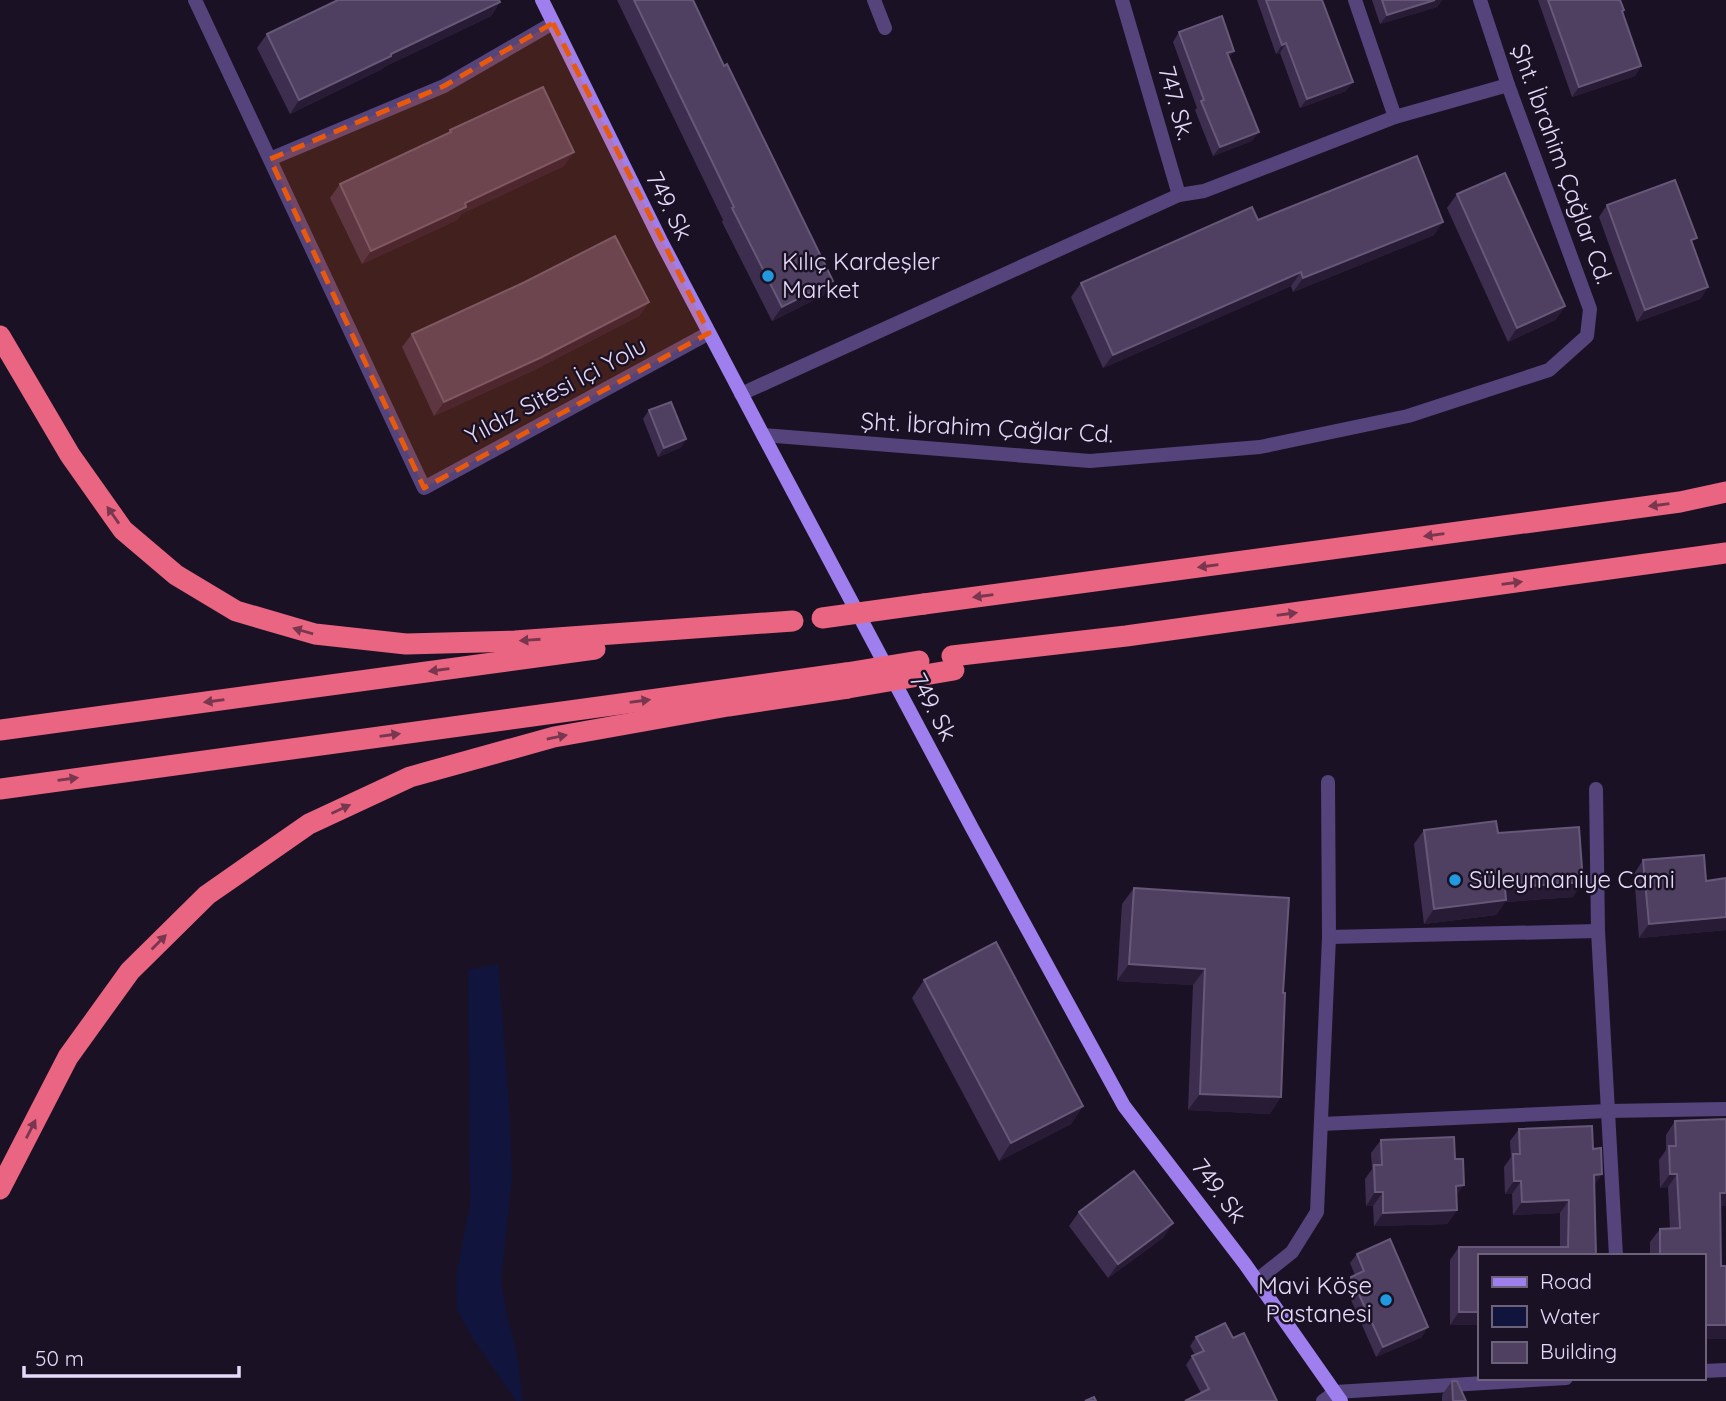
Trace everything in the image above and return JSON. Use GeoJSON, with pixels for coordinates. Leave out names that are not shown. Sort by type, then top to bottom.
{"type":"FeatureCollection","features":[{"type":"Feature","properties":{"kind":"highway"},"geometry":{"type":"LineString","coordinates":[[0,335],[69,455],[123,530],[176,575],[236,611],[314,634],[406,644],[515,641],[822,618],[1666,504],[1726,492]]}},
{"type":"Feature","properties":{"kind":"highway"},"geometry":{"type":"LineString","coordinates":[[0,789],[847,680],[1126,636],[1726,553]]}},
{"type":"Feature","properties":{"kind":"highway"},"geometry":{"type":"LineString","coordinates":[[0,730],[793,621]]}},
{"type":"Feature","properties":{"kind":"highway"},"geometry":{"type":"LineString","coordinates":[[0,1189],[68,1057],[130,971],[207,894],[309,824],[410,777],[554,737],[728,706],[847,680]]}},
{"type":"Feature","properties":{"kind":"street"},"geometry":{"type":"LineString","coordinates":[[195,0],[270,159],[444,86],[553,23]]}},
{"type":"Feature","properties":{"kind":"street","name":"749. Sk"},"geometry":{"type":"LineString","coordinates":[[542,0],[662,243],[741,394],[972,828],[1124,1106],[1257,1280],[1333,1398]]}},
{"type":"Feature","properties":{"kind":"street"},"geometry":{"type":"LineString","coordinates":[[874,0],[885,28]]}},
{"type":"Feature","properties":{"kind":"street","name":"747. Sk."},"geometry":{"type":"LineString","coordinates":[[1122,0],[1179,195]]}},
{"type":"Feature","properties":{"kind":"street"},"geometry":{"type":"LineString","coordinates":[[1355,0],[1395,117]]}},
{"type":"Feature","properties":{"kind":"street","name":"Şht. İbrahim Çağlar Cd."},"geometry":{"type":"LineString","coordinates":[[763,435],[1090,461],[1260,447],[1408,416],[1549,370],[1587,336],[1590,309],[1508,85],[1480,0]]}},
{"type":"Feature","properties":{"kind":"street"},"geometry":{"type":"LineString","coordinates":[[741,394],[1179,195],[1204,191],[1395,117],[1508,85]]}},
{"type":"Feature","properties":{"kind":"street","name":"Yıldız Sitesi İçi Yolu"},"geometry":{"type":"LineString","coordinates":[[270,159],[424,488],[709,333]]}},
{"type":"Feature","properties":{"kind":"street"},"geometry":{"type":"LineString","coordinates":[[1257,1280],[1292,1252],[1317,1212],[1329,937],[1328,782]]}},
{"type":"Feature","properties":{"kind":"street"},"geometry":{"type":"LineString","coordinates":[[1596,789],[1598,931],[1616,1254]]}},
{"type":"Feature","properties":{"kind":"street"},"geometry":{"type":"LineString","coordinates":[[1329,937],[1598,931]]}},
{"type":"Feature","properties":{"kind":"street"},"geometry":{"type":"LineString","coordinates":[[1321,1124],[1608,1111],[1726,1109]]}},
{"type":"Feature","properties":{"kind":"street"},"geometry":{"type":"LineString","coordinates":[[1705,1371],[1726,1370]]}},
{"type":"Feature","properties":{"kind":"street"},"geometry":{"type":"LineString","coordinates":[[1333,1398],[1543,1380]]}},
{"type":"Feature","properties":{"kind":"highlighted area"},"geometry":{"type":"Polygon","coordinates":[[[553,23],[709,333],[424,488],[270,159],[444,86],[553,23]]]}},
{"type":"Feature","properties":{"kind":"water"},"geometry":{"type":"Polygon","coordinates":[[[498,964],[512,1177],[501,1280],[516,1349],[523,1401],[516,1401],[470,1334],[457,1309],[456,1278],[470,1205],[468,970],[498,964]]]}},
{"type":"Feature","properties":{"kind":"building"},"geometry":{"type":"Polygon","coordinates":[[[338,0],[500,2],[299,100],[267,34],[338,0]]]}},
{"type":"Feature","properties":{"kind":"building"},"geometry":{"type":"Polygon","coordinates":[[[634,0],[693,0],[833,281],[782,307],[634,0]]]}},
{"type":"Feature","properties":{"kind":"building"},"geometry":{"type":"Polygon","coordinates":[[[1266,0],[1322,0],[1353,82],[1307,99],[1286,43],[1282,45],[1266,0]]]}},
{"type":"Feature","properties":{"kind":"building"},"geometry":{"type":"Polygon","coordinates":[[[1382,0],[1435,0],[1387,15],[1382,0]]]}},
{"type":"Feature","properties":{"kind":"building"},"geometry":{"type":"Polygon","coordinates":[[[1548,0],[1620,0],[1641,66],[1579,87],[1548,0]]]}},
{"type":"Feature","properties":{"kind":"building"},"geometry":{"type":"Polygon","coordinates":[[[1222,16],[1234,51],[1227,53],[1259,132],[1220,147],[1201,101],[1204,100],[1179,32],[1222,16]]]}},
{"type":"Feature","properties":{"kind":"building"},"geometry":{"type":"Polygon","coordinates":[[[543,87],[574,152],[371,251],[340,184],[543,87]]]}},
{"type":"Feature","properties":{"kind":"building"},"geometry":{"type":"Polygon","coordinates":[[[1417,156],[1443,222],[1303,278],[1301,272],[1113,355],[1081,283],[1252,207],[1258,220],[1417,156]]]}},
{"type":"Feature","properties":{"kind":"building"},"geometry":{"type":"Polygon","coordinates":[[[1505,173],[1565,306],[1517,328],[1457,194],[1505,173]]]}},
{"type":"Feature","properties":{"kind":"building"},"geometry":{"type":"Polygon","coordinates":[[[1675,180],[1697,238],[1691,240],[1708,287],[1645,310],[1607,205],[1675,180]]]}},
{"type":"Feature","properties":{"kind":"building"},"geometry":{"type":"Polygon","coordinates":[[[615,236],[649,302],[542,357],[444,402],[412,334],[525,282],[615,236]]]}},
{"type":"Feature","properties":{"kind":"building"},"geometry":{"type":"Polygon","coordinates":[[[671,402],[686,439],[664,448],[649,410],[671,402]]]}},
{"type":"Feature","properties":{"kind":"building"},"geometry":{"type":"Polygon","coordinates":[[[1496,821],[1498,833],[1579,827],[1583,882],[1505,888],[1506,900],[1434,909],[1424,830],[1496,821]]]}},
{"type":"Feature","properties":{"kind":"building"},"geometry":{"type":"Polygon","coordinates":[[[1704,855],[1706,881],[1726,878],[1726,917],[1649,924],[1643,860],[1704,855]]]}},
{"type":"Feature","properties":{"kind":"building"},"geometry":{"type":"Polygon","coordinates":[[[1134,888],[1289,898],[1283,993],[1281,1097],[1200,1094],[1205,969],[1129,964],[1134,888]]]}},
{"type":"Feature","properties":{"kind":"building"},"geometry":{"type":"Polygon","coordinates":[[[996,942],[1083,1106],[1011,1143],[924,980],[996,942]]]}},
{"type":"Feature","properties":{"kind":"building"},"geometry":{"type":"Polygon","coordinates":[[[1726,1119],[1726,1193],[1720,1193],[1721,1266],[1726,1266],[1726,1325],[1705,1325],[1705,1254],[1660,1254],[1660,1229],[1680,1228],[1677,1174],[1670,1174],[1669,1146],[1676,1146],[1675,1121],[1726,1119]]]}},
{"type":"Feature","properties":{"kind":"building"},"geometry":{"type":"Polygon","coordinates":[[[1592,1126],[1593,1149],[1601,1148],[1602,1174],[1594,1175],[1596,1254],[1478,1254],[1478,1312],[1459,1312],[1459,1247],[1568,1247],[1569,1200],[1522,1202],[1521,1181],[1514,1181],[1513,1154],[1520,1154],[1519,1129],[1592,1126]]]}},
{"type":"Feature","properties":{"kind":"building"},"geometry":{"type":"Polygon","coordinates":[[[1454,1137],[1455,1159],[1463,1159],[1464,1185],[1456,1186],[1457,1210],[1383,1213],[1383,1192],[1375,1192],[1374,1165],[1382,1165],[1381,1140],[1454,1137]]]}},
{"type":"Feature","properties":{"kind":"building"},"geometry":{"type":"Polygon","coordinates":[[[1134,1171],[1173,1223],[1118,1264],[1079,1212],[1134,1171]]]}},
{"type":"Feature","properties":{"kind":"building","name":"Mavi Köşe Pastanesi"},"geometry":{"type":"Polygon","coordinates":[[[1390,1239],[1428,1327],[1383,1347],[1351,1277],[1364,1271],[1357,1254],[1390,1239]]]}},
{"type":"Feature","properties":{"kind":"building"},"geometry":{"type":"Polygon","coordinates":[[[1225,1323],[1233,1338],[1244,1333],[1277,1401],[1185,1401],[1209,1389],[1192,1356],[1204,1351],[1196,1337],[1225,1323]]]}},
{"type":"Feature","properties":{"kind":"building"},"geometry":{"type":"Polygon","coordinates":[[[1452,1381],[1457,1381],[1466,1401],[1453,1401],[1452,1381]]]}},
{"type":"Feature","properties":{"kind":"place","name":"Kılıç Kardeşler Market"},"geometry":{"type":"Point","coordinates":[768,276]}},
{"type":"Feature","properties":{"kind":"place","name":"Süleymaniye Cami"},"geometry":{"type":"Point","coordinates":[1455,880]}},
{"type":"Feature","properties":{"kind":"place","name":"Mavi Köşe Pastanesi"},"geometry":{"type":"Point","coordinates":[1386,1300]}}]}
